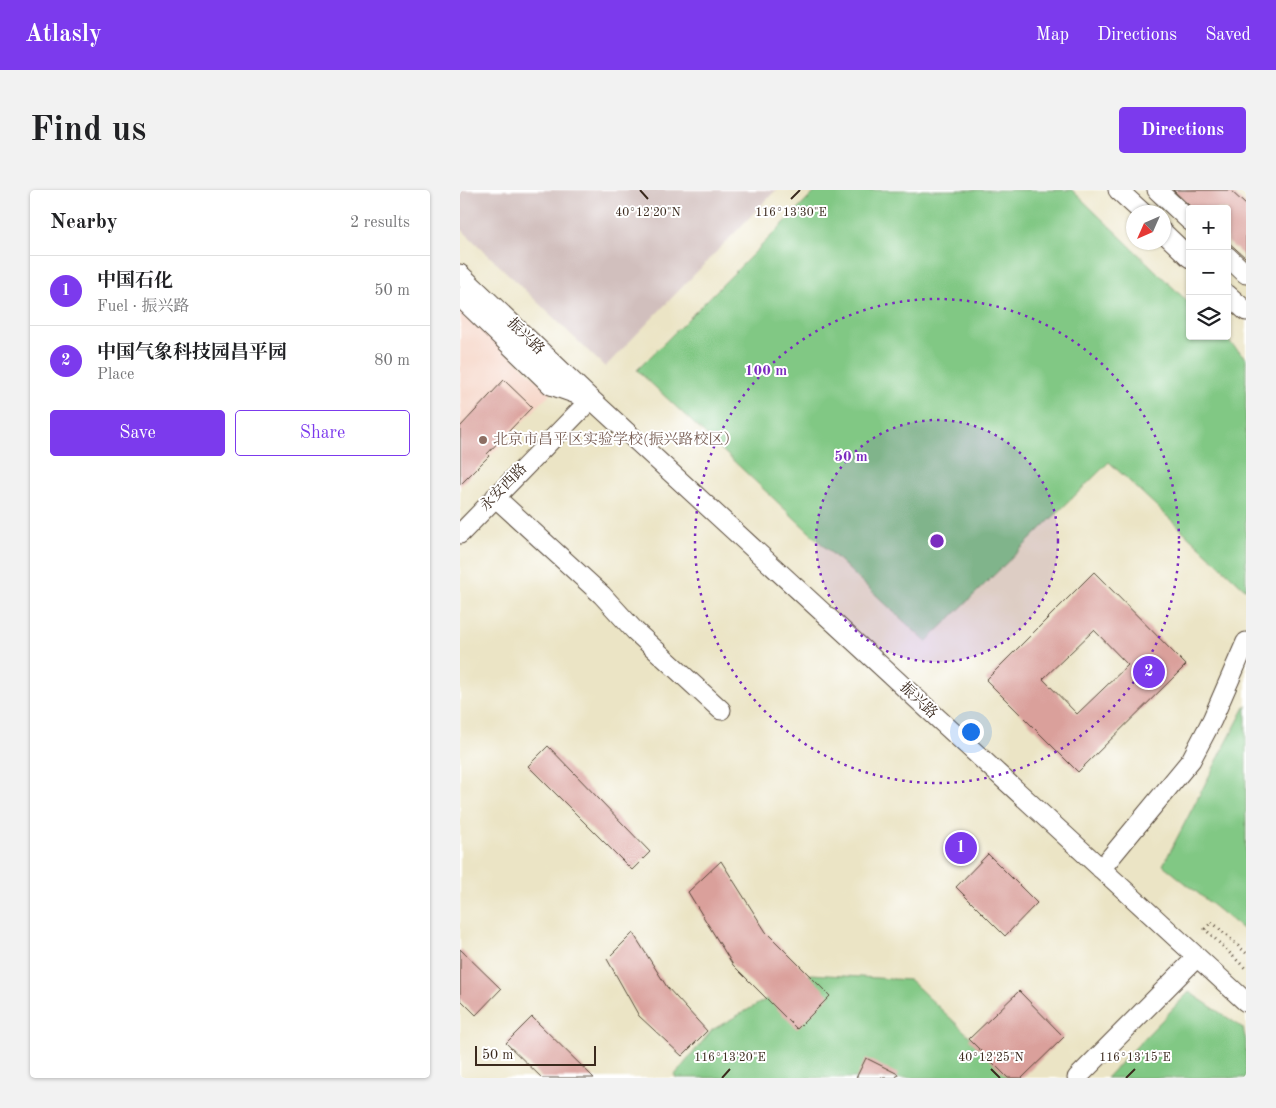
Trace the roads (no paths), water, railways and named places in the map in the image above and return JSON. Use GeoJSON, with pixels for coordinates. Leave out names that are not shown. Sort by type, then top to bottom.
{"type":"FeatureCollection","features":[{"type":"Feature","properties":{"kind":"street"},"geometry":{"type":"LineString","coordinates":[[1118,190],[1134,205]]}},
{"type":"Feature","properties":{"kind":"street"},"geometry":{"type":"LineString","coordinates":[[1157,190],[1186,217]]}},
{"type":"Feature","properties":{"kind":"street"},"geometry":{"type":"LineString","coordinates":[[1171,240],[1186,254]]}},
{"type":"Feature","properties":{"kind":"street"},"geometry":{"type":"LineString","coordinates":[[1231,260],[1246,274]]}},
{"type":"Feature","properties":{"kind":"street","name":"振兴路"},"geometry":{"type":"LineString","coordinates":[[460,274],[591,399],[1246,1002]]}},
{"type":"Feature","properties":{"kind":"street"},"geometry":{"type":"LineString","coordinates":[[1228,295],[1246,311]]}},
{"type":"Feature","properties":{"kind":"street","name":"振兴路"},"geometry":{"type":"LineString","coordinates":[[460,297],[551,386],[591,399]]}},
{"type":"Feature","properties":{"kind":"street","name":"永安西路"},"geometry":{"type":"LineString","coordinates":[[460,534],[591,399]]}},
{"type":"Feature","properties":{"kind":"street"},"geometry":{"type":"LineString","coordinates":[[495,498],[602,595],[635,631],[721,710]]}},
{"type":"Feature","properties":{"kind":"street"},"geometry":{"type":"LineString","coordinates":[[1101,869],[1191,760],[1212,720],[1246,642]]}},
{"type":"Feature","properties":{"kind":"street"},"geometry":{"type":"LineString","coordinates":[[1077,1078],[1197,957]]}},
{"type":"Feature","properties":{"kind":"place","name":"北京市昌平区实验学校(振兴路校区）"},"geometry":{"type":"Point","coordinates":[483,440]}},
{"type":"Feature","properties":{"kind":"place","name":"中国气象科技园昌平园"},"geometry":{"type":"Point","coordinates":[1149,672]}},
{"type":"Feature","properties":{"kind":"place","name":"中国石化"},"geometry":{"type":"Point","coordinates":[961,848]}}]}
